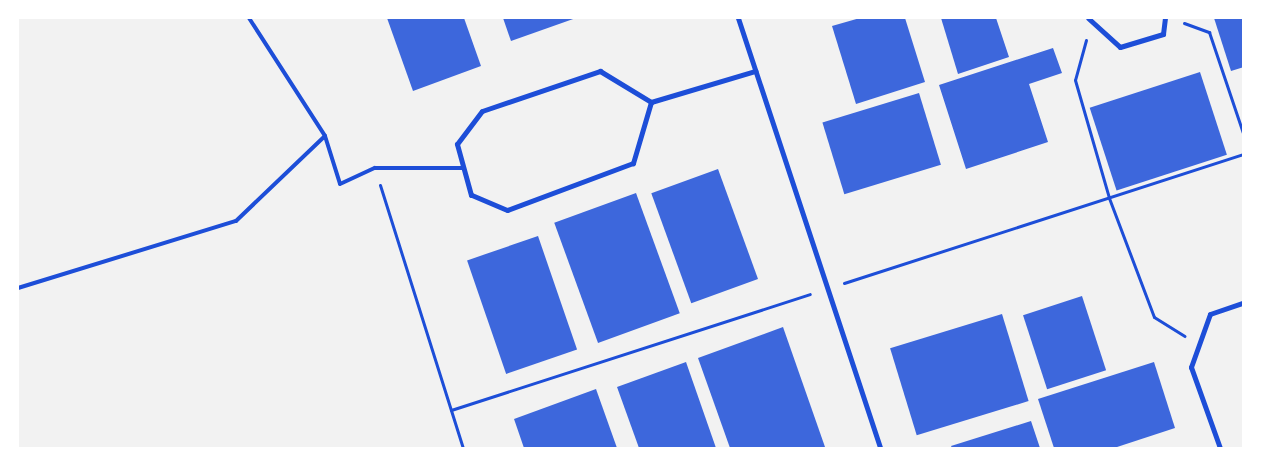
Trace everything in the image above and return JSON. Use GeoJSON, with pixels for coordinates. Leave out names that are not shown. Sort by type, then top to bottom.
{"type":"FeatureCollection","features":[{"type":"Feature","properties":{"kind":"street"},"geometry":{"type":"LineString","coordinates":[[738,18],[880,448]]}},
{"type":"Feature","properties":{"kind":"street"},"geometry":{"type":"LineString","coordinates":[[1090,19],[1120,48],[1164,34],[1165,18]]}},
{"type":"Feature","properties":{"kind":"street"},"geometry":{"type":"LineString","coordinates":[[652,102],[633,163],[507,210],[471,195],[457,144],[482,111],[600,71],[652,102],[754,71]]}},
{"type":"Feature","properties":{"kind":"street"},"geometry":{"type":"LineString","coordinates":[[1220,448],[1192,367],[1210,314],[1244,302]]}},
{"type":"Feature","properties":{"kind":"lane"},"geometry":{"type":"LineString","coordinates":[[249,18],[325,136],[340,184],[375,168],[464,168]]}},
{"type":"Feature","properties":{"kind":"lane"},"geometry":{"type":"LineString","coordinates":[[18,288],[236,221],[325,136]]}},
{"type":"Feature","properties":{"kind":"path"},"geometry":{"type":"LineString","coordinates":[[1090,19],[1075,80],[1109,198],[1154,317],[1199,345]]}},
{"type":"Feature","properties":{"kind":"path"},"geometry":{"type":"LineString","coordinates":[[1177,20],[1209,32],[1244,136]]}},
{"type":"Feature","properties":{"kind":"path"},"geometry":{"type":"LineString","coordinates":[[375,168],[463,448]]}},
{"type":"Feature","properties":{"kind":"building"},"geometry":{"type":"Polygon","coordinates":[[[387,18],[464,18],[481,66],[413,91],[387,18]]]}},
{"type":"Feature","properties":{"kind":"building"},"geometry":{"type":"Polygon","coordinates":[[[503,18],[576,18],[511,41],[503,18]]]}},
{"type":"Feature","properties":{"kind":"building"},"geometry":{"type":"Polygon","coordinates":[[[860,18],[905,18],[925,82],[856,104],[832,26],[860,18]]]}},
{"type":"Feature","properties":{"kind":"building"},"geometry":{"type":"Polygon","coordinates":[[[941,18],[996,18],[1009,57],[958,74],[941,18]]]}},
{"type":"Feature","properties":{"kind":"building"},"geometry":{"type":"Polygon","coordinates":[[[1214,18],[1244,18],[1244,67],[1231,71],[1214,18]]]}},
{"type":"Feature","properties":{"kind":"building"},"geometry":{"type":"Polygon","coordinates":[[[1053,48],[1062,73],[1029,84],[1048,142],[966,169],[939,85],[1053,48]]]}},
{"type":"Feature","properties":{"kind":"building"},"geometry":{"type":"Polygon","coordinates":[[[1200,72],[1227,155],[1117,191],[1090,108],[1200,72]]]}},
{"type":"Feature","properties":{"kind":"building"},"geometry":{"type":"Polygon","coordinates":[[[919,93],[941,165],[844,194],[822,123],[919,93]]]}},
{"type":"Feature","properties":{"kind":"building"},"geometry":{"type":"Polygon","coordinates":[[[718,169],[758,279],[691,303],[651,193],[718,169]]]}},
{"type":"Feature","properties":{"kind":"building"},"geometry":{"type":"Polygon","coordinates":[[[636,193],[680,313],[598,343],[554,223],[636,193]]]}},
{"type":"Feature","properties":{"kind":"building"},"geometry":{"type":"Polygon","coordinates":[[[538,236],[577,349],[506,374],[467,260],[538,236]]]}},
{"type":"Feature","properties":{"kind":"building"},"geometry":{"type":"Polygon","coordinates":[[[1082,296],[1106,370],[1047,389],[1023,315],[1082,296]]]}},
{"type":"Feature","properties":{"kind":"building"},"geometry":{"type":"Polygon","coordinates":[[[1002,314],[1029,401],[917,435],[890,348],[1002,314]]]}},
{"type":"Feature","properties":{"kind":"building"},"geometry":{"type":"Polygon","coordinates":[[[783,327],[825,447],[730,448],[698,358],[783,327]]]}},
{"type":"Feature","properties":{"kind":"building"},"geometry":{"type":"Polygon","coordinates":[[[686,362],[716,448],[639,448],[617,387],[686,362]]]}},
{"type":"Feature","properties":{"kind":"building"},"geometry":{"type":"Polygon","coordinates":[[[1154,362],[1175,428],[1114,448],[1054,448],[1038,399],[1154,362]]]}},
{"type":"Feature","properties":{"kind":"building"},"geometry":{"type":"Polygon","coordinates":[[[596,389],[617,448],[524,448],[514,419],[596,389]]]}},
{"type":"Feature","properties":{"kind":"building"},"geometry":{"type":"Polygon","coordinates":[[[1031,421],[1040,448],[952,448],[951,446],[1031,421]]]}}]}
